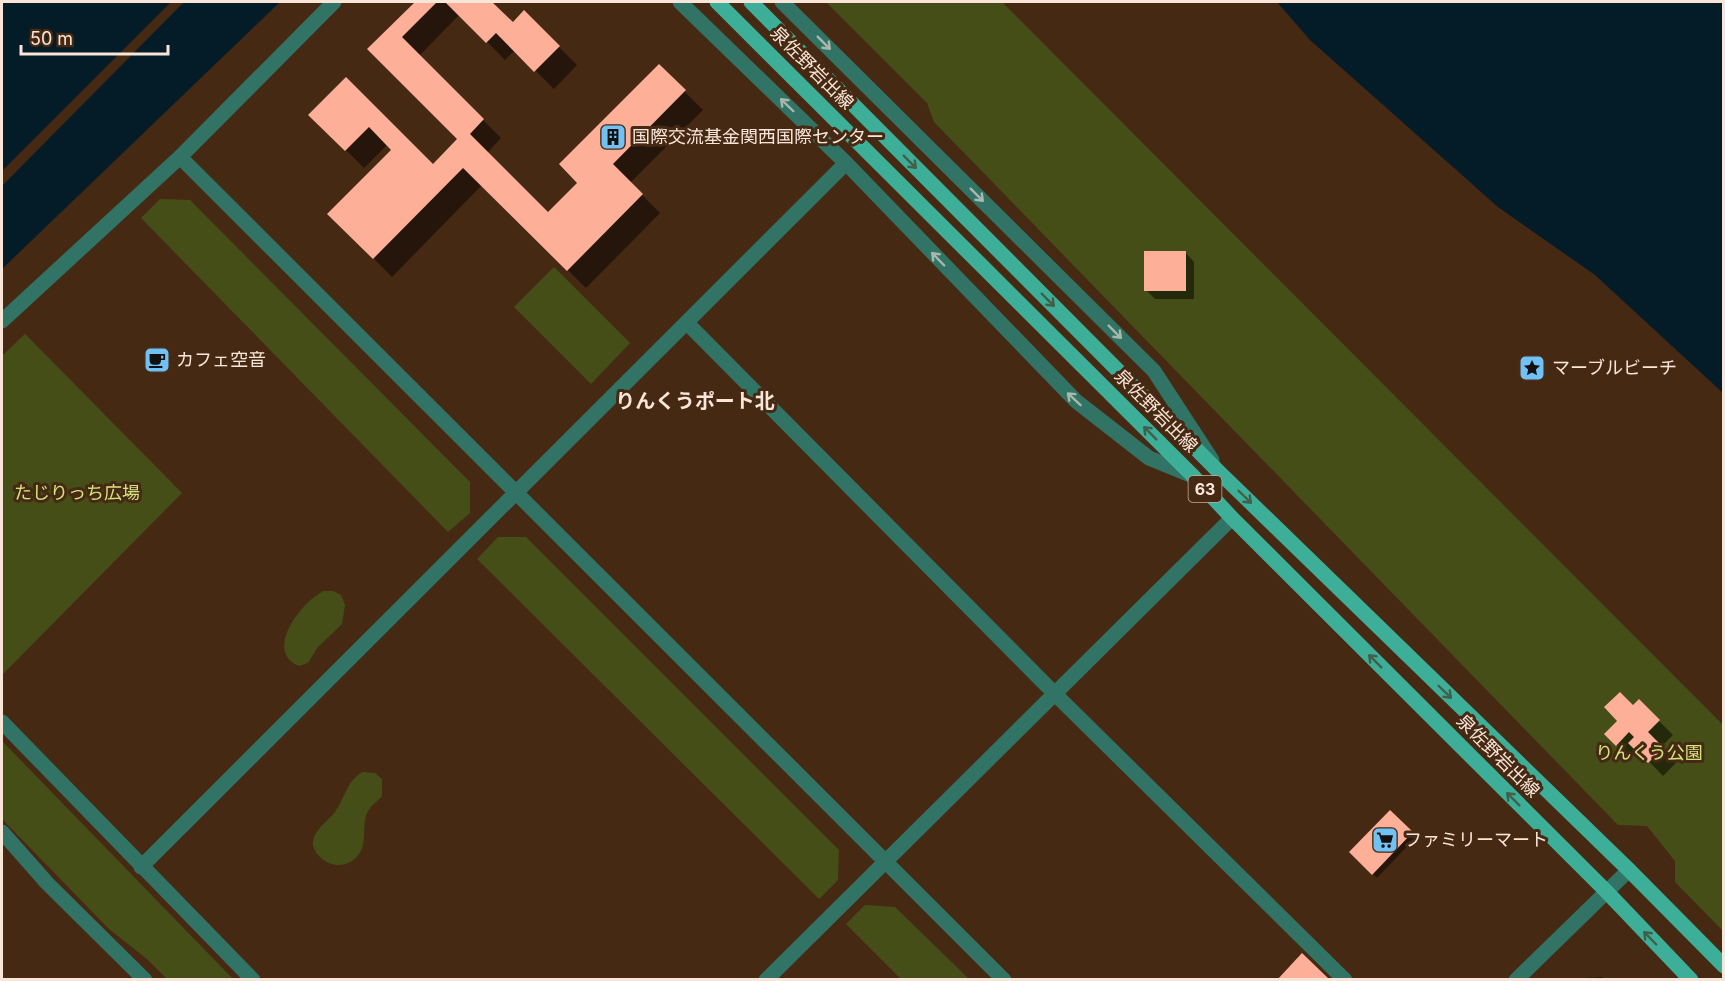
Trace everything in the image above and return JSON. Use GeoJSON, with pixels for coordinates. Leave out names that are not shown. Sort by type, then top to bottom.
{"type":"FeatureCollection","features":[{"type":"Feature","properties":{"kind":"main road","name":"泉佐野岩出線"},"geometry":{"type":"LineString","coordinates":[[717,2],[1193,476],[1232,518],[1606,891],[1691,980]]}},
{"type":"Feature","properties":{"kind":"main road","name":"泉佐野岩出線"},"geometry":{"type":"LineString","coordinates":[[750,2],[1220,473],[1629,870],[1724,966]]}},
{"type":"Feature","properties":{"kind":"street"},"geometry":{"type":"LineString","coordinates":[[2,321],[180,156],[334,2]]}},
{"type":"Feature","properties":{"kind":"street"},"geometry":{"type":"LineString","coordinates":[[680,2],[846,163],[1076,401],[1149,458],[1193,476]]}},
{"type":"Feature","properties":{"kind":"street"},"geometry":{"type":"LineString","coordinates":[[782,2],[1154,371],[1220,473]]}},
{"type":"Feature","properties":{"kind":"street"},"geometry":{"type":"LineString","coordinates":[[180,156],[1004,980]]}},
{"type":"Feature","properties":{"kind":"street"},"geometry":{"type":"LineString","coordinates":[[141,867],[846,163]]}},
{"type":"Feature","properties":{"kind":"street"},"geometry":{"type":"LineString","coordinates":[[687,323],[1055,693],[1345,980]]}},
{"type":"Feature","properties":{"kind":"street"},"geometry":{"type":"LineString","coordinates":[[766,980],[1232,518]]}},
{"type":"Feature","properties":{"kind":"street"},"geometry":{"type":"LineString","coordinates":[[2,722],[253,980]]}},
{"type":"Feature","properties":{"kind":"street"},"geometry":{"type":"LineString","coordinates":[[2,832],[47,883],[145,980]]}},
{"type":"Feature","properties":{"kind":"street"},"geometry":{"type":"LineString","coordinates":[[1516,980],[1629,870]]}},
{"type":"Feature","properties":{"kind":"green space","name":"りんくう公園"},"geometry":{"type":"Polygon","coordinates":[[[826,2],[1002,2],[1723,725],[1723,931],[1675,882],[1675,861],[1647,826],[1618,825],[934,122],[927,103],[826,2]]]}},
{"type":"Feature","properties":{"kind":"green space"},"geometry":{"type":"Polygon","coordinates":[[[160,199],[190,200],[470,482],[470,513],[448,532],[141,218],[160,199]]]}},
{"type":"Feature","properties":{"kind":"green space"},"geometry":{"type":"Polygon","coordinates":[[[554,267],[630,343],[591,384],[514,307],[554,267]]]}},
{"type":"Feature","properties":{"kind":"green space","name":"たじりっち広場"},"geometry":{"type":"Polygon","coordinates":[[[25,334],[182,493],[2,675],[2,356],[25,334]]]}},
{"type":"Feature","properties":{"kind":"green space"},"geometry":{"type":"Polygon","coordinates":[[[498,537],[526,537],[839,850],[838,880],[819,899],[477,559],[498,537]]]}},
{"type":"Feature","properties":{"kind":"green space"},"geometry":{"type":"Polygon","coordinates":[[[324,591],[333,591],[341,595],[345,605],[342,624],[317,648],[308,663],[299,666],[289,659],[285,649],[285,638],[297,615],[315,596],[324,591]]]}},
{"type":"Feature","properties":{"kind":"green space"},"geometry":{"type":"Polygon","coordinates":[[[2,740],[233,979],[167,979],[147,959],[109,929],[2,819],[2,740]]]}},
{"type":"Feature","properties":{"kind":"green space"},"geometry":{"type":"Polygon","coordinates":[[[363,772],[375,773],[382,779],[382,796],[367,813],[363,845],[351,862],[339,865],[326,862],[314,848],[314,837],[335,812],[353,780],[363,772]]]}},
{"type":"Feature","properties":{"kind":"green space"},"geometry":{"type":"Polygon","coordinates":[[[865,905],[895,907],[969,979],[901,979],[846,924],[865,905]]]}},
{"type":"Feature","properties":{"kind":"water"},"geometry":{"type":"Polygon","coordinates":[[[2,2],[280,2],[2,269],[2,2]]]}},
{"type":"Feature","properties":{"kind":"water"},"geometry":{"type":"Polygon","coordinates":[[[1277,2],[1723,2],[1723,393],[1595,275],[1498,207],[1310,40],[1277,2]]]}},
{"type":"Feature","properties":{"kind":"pier"},"geometry":{"type":"Polygon","coordinates":[[[171,2],[184,2],[2,186],[2,171],[171,2]]]}},
{"type":"Feature","properties":{"kind":"building","name":"国際交流基金関西国際センター"},"geometry":{"type":"Polygon","coordinates":[[[415,2],[437,2],[402,37],[484,119],[470,134],[548,212],[577,183],[559,164],[659,64],[686,90],[613,164],[643,194],[567,271],[463,168],[373,259],[327,214],[391,150],[369,127],[345,151],[308,115],[346,77],[433,164],[457,139],[367,49],[415,2]]]}},
{"type":"Feature","properties":{"kind":"building"},"geometry":{"type":"Polygon","coordinates":[[[445,2],[492,2],[513,22],[524,10],[560,46],[534,72],[496,33],[486,43],[445,2]]]}},
{"type":"Feature","properties":{"kind":"building"},"geometry":{"type":"Polygon","coordinates":[[[1144,251],[1186,251],[1186,291],[1144,291],[1144,251]]]}},
{"type":"Feature","properties":{"kind":"building"},"geometry":{"type":"Polygon","coordinates":[[[1620,692],[1633,705],[1639,699],[1660,720],[1648,732],[1664,748],[1648,763],[1628,743],[1634,737],[1629,732],[1616,746],[1604,734],[1617,721],[1604,707],[1620,692]]]}},
{"type":"Feature","properties":{"kind":"building"},"geometry":{"type":"Polygon","coordinates":[[[1390,810],[1413,832],[1372,875],[1349,852],[1390,810]]]}},
{"type":"Feature","properties":{"kind":"building"},"geometry":{"type":"Polygon","coordinates":[[[1302,953],[1330,980],[1277,980],[1302,953]]]}},
{"type":"Feature","properties":{"kind":"place","name":"国際交流基金関西国際センター"},"geometry":{"type":"Point","coordinates":[613,137]}},
{"type":"Feature","properties":{"kind":"place","name":"カフェ空音"},"geometry":{"type":"Point","coordinates":[157,360]}},
{"type":"Feature","properties":{"kind":"place","name":"マーブルビーチ"},"geometry":{"type":"Point","coordinates":[1532,368]}},
{"type":"Feature","properties":{"kind":"place","name":"ファミリーマート"},"geometry":{"type":"Point","coordinates":[1385,840]}},
{"type":"Feature","properties":{"kind":"district","name":"りんくうポート北"},"geometry":{"type":"Point","coordinates":[695,401]}}]}
